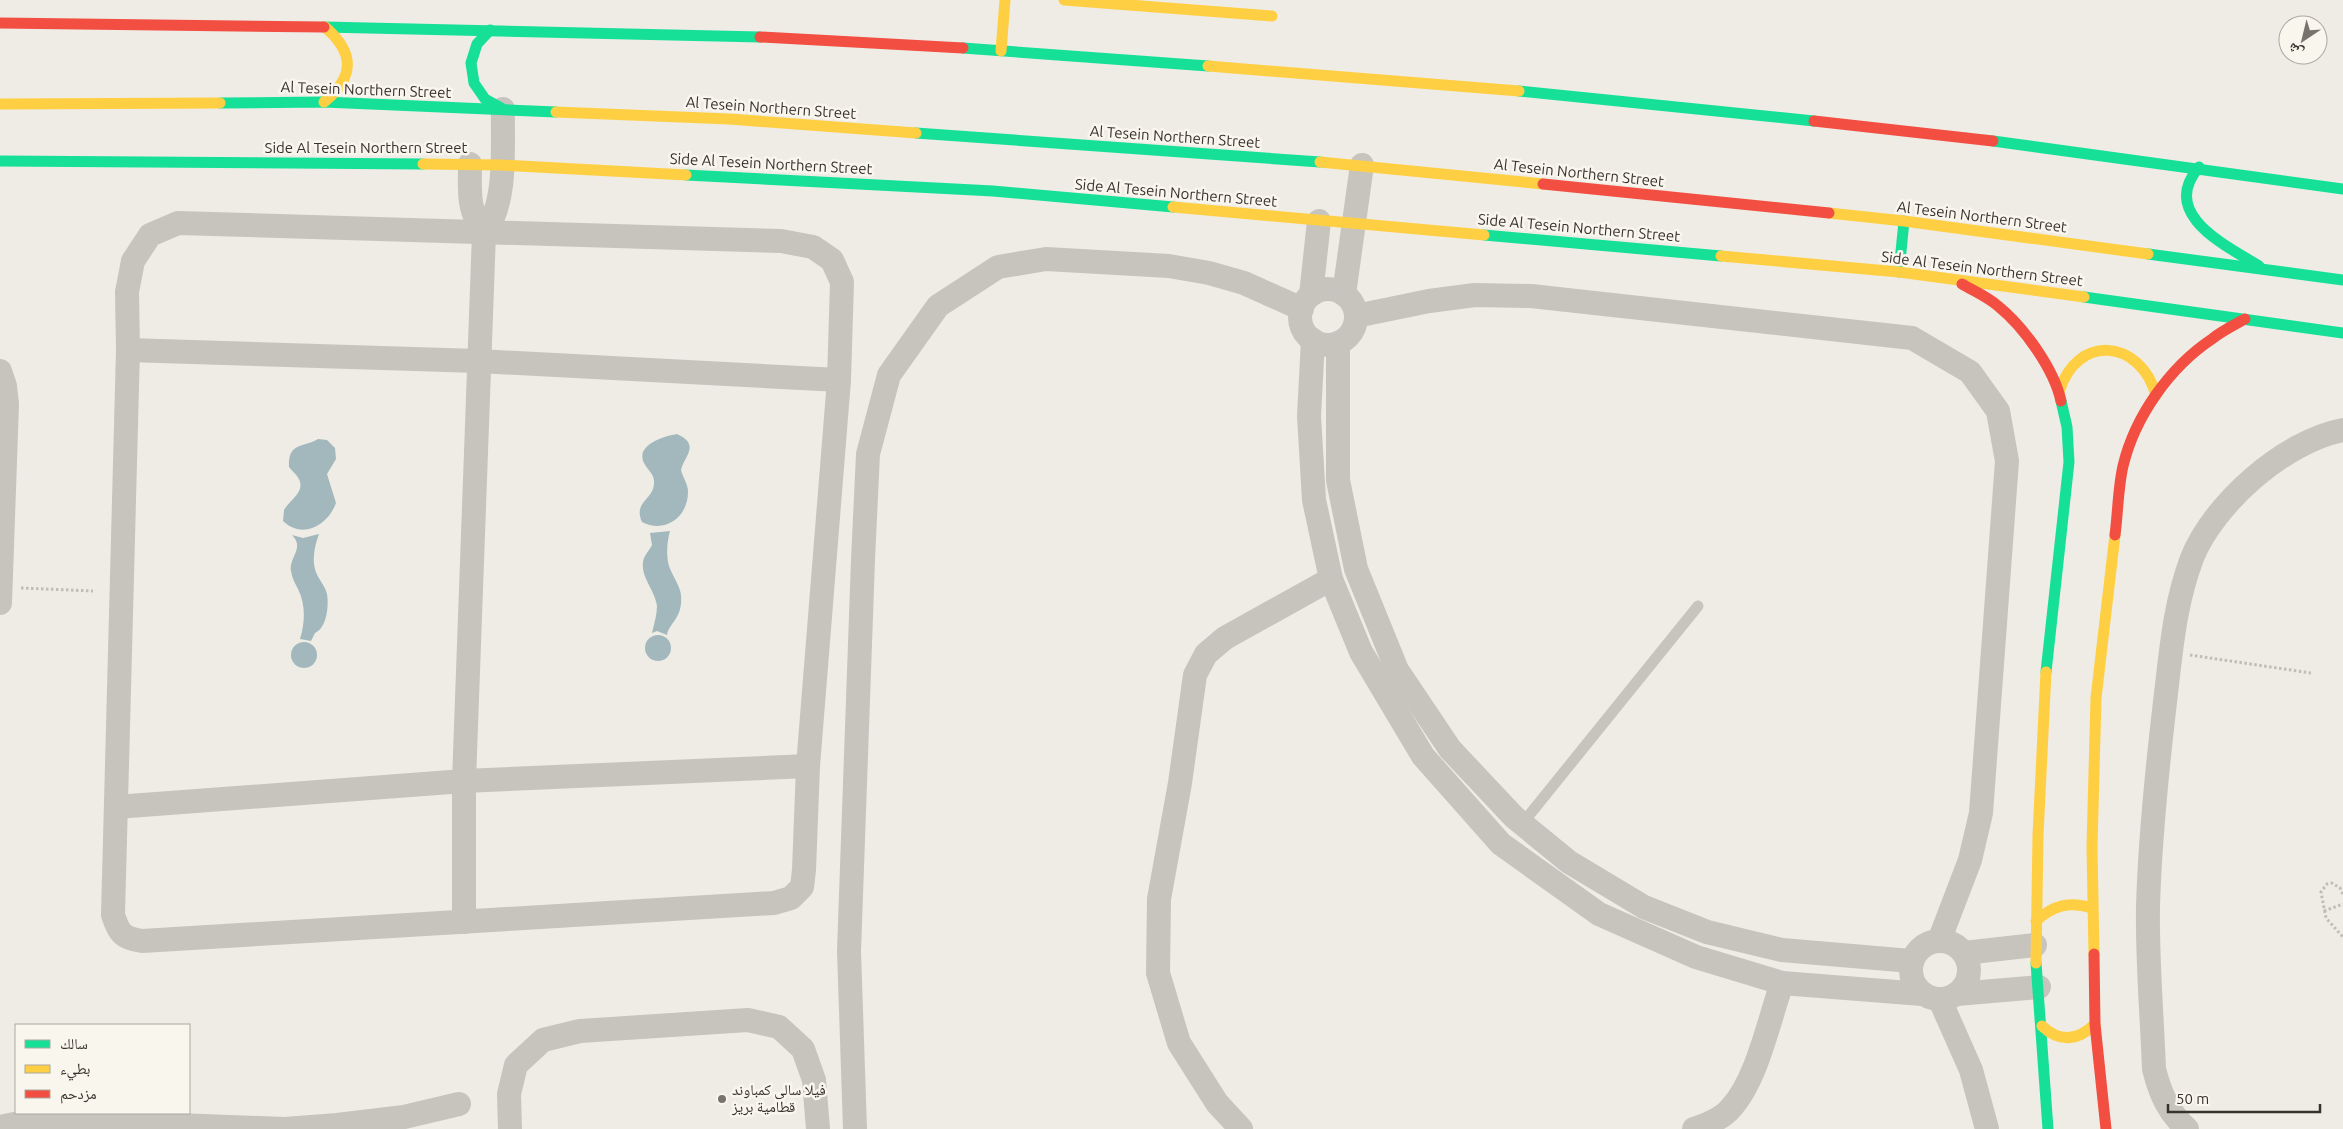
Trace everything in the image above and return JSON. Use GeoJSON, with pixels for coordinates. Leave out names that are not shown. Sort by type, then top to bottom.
{"type":"FeatureCollection","features":[{"type":"Feature","properties":{"kind":"main road"},"geometry":{"type":"LineString","coordinates":[[1001,51],[1005,0]]}},
{"type":"Feature","properties":{"kind":"main road"},"geometry":{"type":"LineString","coordinates":[[1064,0],[1272,16]]}},
{"type":"Feature","properties":{"kind":"main road"},"geometry":{"type":"LineString","coordinates":[[0,23],[325,27],[745,36],[1001,51],[1385,79],[1769,114],[2199,167],[2343,189]]}},
{"type":"Feature","properties":{"kind":"main road"},"geometry":{"type":"LineString","coordinates":[[324,102],[337,93],[346,80],[349,65],[346,49],[338,36],[325,27]]}},
{"type":"Feature","properties":{"kind":"main road"},"geometry":{"type":"LineString","coordinates":[[490,30],[477,44],[471,63],[474,83],[485,100],[503,109]]}},
{"type":"Feature","properties":{"kind":"main road","name":"Al Tesein Northern Street"},"geometry":{"type":"LineString","coordinates":[[0,104],[324,102],[730,119],[1362,166],[1904,221],[2343,280]]}},
{"type":"Feature","properties":{"kind":"main road","name":"Side Al Tesein Northern Street"},"geometry":{"type":"LineString","coordinates":[[0,161],[470,164],[993,191],[1899,272],[2343,333]]}},
{"type":"Feature","properties":{"kind":"main road"},"geometry":{"type":"LineString","coordinates":[[2199,167],[2189,179],[2185,195],[2189,211],[2198,224],[2210,234],[2265,270]]}},
{"type":"Feature","properties":{"kind":"main road"},"geometry":{"type":"LineString","coordinates":[[1899,272],[1904,221]]}},
{"type":"Feature","properties":{"kind":"main road"},"geometry":{"type":"LineString","coordinates":[[1952,278],[1998,306],[2034,345],[2059,392],[2067,427],[2069,462],[2043,695],[2036,921],[2048,1129]]}},
{"type":"Feature","properties":{"kind":"main road"},"geometry":{"type":"LineString","coordinates":[[2108,1126],[2095,1024],[2092,908],[2096,698],[2123,466],[2136,429],[2156,395],[2181,365],[2211,339],[2245,319]]}},
{"type":"Feature","properties":{"kind":"main road"},"geometry":{"type":"LineString","coordinates":[[2059,392],[2063,377],[2073,364],[2086,355],[2101,351],[2117,351],[2132,357],[2145,367],[2154,380],[2156,395]]}},
{"type":"Feature","properties":{"kind":"main road"},"geometry":{"type":"LineString","coordinates":[[2036,921],[2043,913],[2062,904],[2072,903],[2092,908]]}},
{"type":"Feature","properties":{"kind":"main road"},"geometry":{"type":"LineString","coordinates":[[2042,1026],[2049,1033],[2069,1040],[2088,1032],[2095,1024]]}},
{"type":"Feature","properties":{"kind":"street"},"geometry":{"type":"LineString","coordinates":[[484,233],[491,224],[498,206],[503,109]]}},
{"type":"Feature","properties":{"kind":"street"},"geometry":{"type":"LineString","coordinates":[[464,922],[464,781],[484,233],[473,215],[470,204],[470,164]]}},
{"type":"Feature","properties":{"kind":"street"},"geometry":{"type":"LineString","coordinates":[[1344,294],[1356,223],[1362,166]]}},
{"type":"Feature","properties":{"kind":"street"},"geometry":{"type":"LineString","coordinates":[[855,1129],[849,951],[863,560],[868,454],[889,375],[938,306],[998,267],[1046,259],[1169,266],[1210,273],[1306,302],[1328,289],[1344,294],[1351,300],[1356,316],[1351,333],[1338,343],[1329,345],[1313,340],[1302,326],[1306,302],[1319,221]]}},
{"type":"Feature","properties":{"kind":"street"},"geometry":{"type":"LineString","coordinates":[[178,223],[781,242],[813,247],[832,260],[842,282],[839,380],[808,766],[802,888],[790,898],[774,903],[142,941],[129,939],[118,930],[113,915],[128,350],[127,292],[134,261],[150,235],[178,223]]}},
{"type":"Feature","properties":{"kind":"street"},"geometry":{"type":"LineString","coordinates":[[1356,316],[1429,301],[1475,295],[1531,296],[1912,338],[1970,372],[1998,411],[2007,461],[1981,813],[1970,860],[1940,940]]}},
{"type":"Feature","properties":{"kind":"street"},"geometry":{"type":"LineString","coordinates":[[1313,340],[1309,416],[1314,500],[1331,579],[1361,652],[1423,756],[1501,844],[1599,914],[1696,957],[1782,983],[1940,996],[2039,987]]}},
{"type":"Feature","properties":{"kind":"street"},"geometry":{"type":"LineString","coordinates":[[1338,343],[1338,480],[1356,569],[1397,670],[1450,750],[1522,824],[1569,862],[1644,908],[1707,932],[1782,950],[1911,961]]}},
{"type":"Feature","properties":{"kind":"street"},"geometry":{"type":"LineString","coordinates":[[128,350],[478,362],[839,380]]}},
{"type":"Feature","properties":{"kind":"street"},"geometry":{"type":"LineString","coordinates":[[0,371],[6,386],[7,404],[0,603]]}},
{"type":"Feature","properties":{"kind":"street"},"geometry":{"type":"LineString","coordinates":[[2187,1129],[2174,1117],[2161,1094],[2154,1068],[2149,926],[2155,785],[2177,602],[2193,556],[2218,514],[2252,478],[2292,450],[2343,430]]}},
{"type":"Feature","properties":{"kind":"street"},"geometry":{"type":"LineString","coordinates":[[1241,1129],[1217,1103],[1178,1043],[1158,973],[1159,899],[1180,783],[1195,675],[1206,654],[1225,638],[1331,579]]}},
{"type":"Feature","properties":{"kind":"street"},"geometry":{"type":"LineString","coordinates":[[116,807],[464,781],[808,766]]}},
{"type":"Feature","properties":{"kind":"street"},"geometry":{"type":"LineString","coordinates":[[1940,996],[1968,980],[1970,970],[1964,953],[1957,946],[1940,940],[1922,946],[1915,953],[1911,961],[1912,980],[1940,996],[1971,1070],[1988,1129]]}},
{"type":"Feature","properties":{"kind":"street"},"geometry":{"type":"LineString","coordinates":[[1964,953],[2036,945]]}},
{"type":"Feature","properties":{"kind":"street"},"geometry":{"type":"LineString","coordinates":[[1694,1129],[1705,1126],[1730,1110],[1748,1086],[1782,983]]}},
{"type":"Feature","properties":{"kind":"street"},"geometry":{"type":"LineString","coordinates":[[510,1129],[509,1094],[516,1065],[543,1040],[580,1031],[748,1020],[780,1027],[803,1049],[814,1080],[818,1129]]}},
{"type":"Feature","properties":{"kind":"street"},"geometry":{"type":"LineString","coordinates":[[0,1127],[38,1120],[93,1117],[177,1127],[284,1129],[404,1117],[459,1104]]}},
{"type":"Feature","properties":{"kind":"lane"},"geometry":{"type":"LineString","coordinates":[[1522,824],[1698,606]]}},
{"type":"Feature","properties":{"kind":"path"},"geometry":{"type":"LineString","coordinates":[[0,588],[93,591]]}},
{"type":"Feature","properties":{"kind":"path"},"geometry":{"type":"LineString","coordinates":[[2171,652],[2311,673]]}},
{"type":"Feature","properties":{"kind":"path"},"geometry":{"type":"LineString","coordinates":[[2343,894],[2332,883],[2323,888],[2321,892],[2326,918],[2343,938]]}},
{"type":"Feature","properties":{"kind":"path"},"geometry":{"type":"LineString","coordinates":[[2324,911],[2343,904]]}},
{"type":"Feature","properties":{"kind":"shaded area"},"geometry":{"type":"Polygon","coordinates":[[[677,434],[688,442],[690,447],[681,470],[688,489],[684,509],[680,516],[667,524],[659,526],[642,522],[640,510],[654,484],[652,475],[642,457],[644,451],[652,442],[677,434]]]}},
{"type":"Feature","properties":{"kind":"shaded area"},"geometry":{"type":"Polygon","coordinates":[[[318,439],[327,440],[335,448],[336,459],[327,474],[336,503],[327,518],[314,527],[299,529],[291,527],[283,521],[284,510],[297,494],[300,481],[289,467],[289,459],[291,453],[298,447],[318,439]]]}},
{"type":"Feature","properties":{"kind":"shaded area"},"geometry":{"type":"Polygon","coordinates":[[[670,531],[667,549],[668,562],[679,588],[681,598],[679,613],[667,635],[657,631],[652,633],[657,606],[644,573],[643,562],[645,555],[652,545],[650,533],[670,531]]]}},
{"type":"Feature","properties":{"kind":"shaded area"},"geometry":{"type":"Polygon","coordinates":[[[319,534],[314,551],[314,565],[325,588],[328,604],[325,621],[311,641],[300,639],[304,620],[301,595],[291,571],[292,561],[297,548],[296,540],[292,535],[303,538],[319,534]]]}},
{"type":"Feature","properties":{"kind":"shaded area"},"geometry":{"type":"Polygon","coordinates":[[[658,635],[667,639],[671,648],[667,657],[658,661],[649,657],[645,648],[649,639],[658,635]]]}},
{"type":"Feature","properties":{"kind":"shaded area"},"geometry":{"type":"Polygon","coordinates":[[[304,642],[313,646],[317,655],[313,664],[304,668],[295,664],[291,655],[295,646],[304,642]]]}},
{"type":"Feature","properties":{"kind":"traffic: fast"},"geometry":{"type":"LineString","coordinates":[[324,27],[760,37]]}},
{"type":"Feature","properties":{"kind":"traffic: fast"},"geometry":{"type":"LineString","coordinates":[[490,30],[477,44],[471,63],[474,83],[485,99],[503,109]]}},
{"type":"Feature","properties":{"kind":"traffic: fast"},"geometry":{"type":"LineString","coordinates":[[963,48],[1208,66]]}},
{"type":"Feature","properties":{"kind":"traffic: fast"},"geometry":{"type":"LineString","coordinates":[[1519,91],[1814,121]]}},
{"type":"Feature","properties":{"kind":"traffic: fast"},"geometry":{"type":"LineString","coordinates":[[220,103],[324,102],[556,112]]}},
{"type":"Feature","properties":{"kind":"traffic: fast"},"geometry":{"type":"LineString","coordinates":[[916,133],[1320,162]]}},
{"type":"Feature","properties":{"kind":"traffic: fast"},"geometry":{"type":"LineString","coordinates":[[1993,141],[2343,189]]}},
{"type":"Feature","properties":{"kind":"traffic: fast"},"geometry":{"type":"LineString","coordinates":[[0,161],[423,164]]}},
{"type":"Feature","properties":{"kind":"traffic: fast"},"geometry":{"type":"LineString","coordinates":[[2199,167],[2189,184],[2187,199],[2191,213],[2201,226],[2215,238],[2259,266]]}},
{"type":"Feature","properties":{"kind":"traffic: fast"},"geometry":{"type":"LineString","coordinates":[[686,175],[993,191],[1173,207]]}},
{"type":"Feature","properties":{"kind":"traffic: fast"},"geometry":{"type":"LineString","coordinates":[[1899,272],[1904,221]]}},
{"type":"Feature","properties":{"kind":"traffic: fast"},"geometry":{"type":"LineString","coordinates":[[1484,235],[1721,256]]}},
{"type":"Feature","properties":{"kind":"traffic: fast"},"geometry":{"type":"LineString","coordinates":[[2148,254],[2343,280]]}},
{"type":"Feature","properties":{"kind":"traffic: fast"},"geometry":{"type":"LineString","coordinates":[[2084,297],[2343,333]]}},
{"type":"Feature","properties":{"kind":"traffic: fast"},"geometry":{"type":"LineString","coordinates":[[2046,672],[2069,462],[2067,427],[2061,401]]}},
{"type":"Feature","properties":{"kind":"traffic: fast"},"geometry":{"type":"LineString","coordinates":[[2036,963],[2048,1129]]}},
{"type":"Feature","properties":{"kind":"traffic: slow"},"geometry":{"type":"LineString","coordinates":[[1001,51],[1005,0]]}},
{"type":"Feature","properties":{"kind":"traffic: slow"},"geometry":{"type":"LineString","coordinates":[[1064,0],[1272,16]]}},
{"type":"Feature","properties":{"kind":"traffic: slow"},"geometry":{"type":"LineString","coordinates":[[324,102],[341,83],[346,74],[347,65],[342,46],[325,27]]}},
{"type":"Feature","properties":{"kind":"traffic: slow"},"geometry":{"type":"LineString","coordinates":[[1208,66],[1519,91]]}},
{"type":"Feature","properties":{"kind":"traffic: slow"},"geometry":{"type":"LineString","coordinates":[[0,104],[220,103]]}},
{"type":"Feature","properties":{"kind":"traffic: slow"},"geometry":{"type":"LineString","coordinates":[[556,112],[729,119],[916,133]]}},
{"type":"Feature","properties":{"kind":"traffic: slow"},"geometry":{"type":"LineString","coordinates":[[1320,162],[1543,184]]}},
{"type":"Feature","properties":{"kind":"traffic: slow"},"geometry":{"type":"LineString","coordinates":[[423,164],[501,165],[686,175]]}},
{"type":"Feature","properties":{"kind":"traffic: slow"},"geometry":{"type":"LineString","coordinates":[[1173,207],[1484,235]]}},
{"type":"Feature","properties":{"kind":"traffic: slow"},"geometry":{"type":"LineString","coordinates":[[1829,213],[1904,221],[2148,254]]}},
{"type":"Feature","properties":{"kind":"traffic: slow"},"geometry":{"type":"LineString","coordinates":[[1721,256],[1899,272],[2084,297]]}},
{"type":"Feature","properties":{"kind":"traffic: slow"},"geometry":{"type":"LineString","coordinates":[[2059,392],[2068,373],[2080,360],[2093,352],[2108,350],[2123,354],[2137,363],[2148,376],[2156,395]]}},
{"type":"Feature","properties":{"kind":"traffic: slow"},"geometry":{"type":"LineString","coordinates":[[2094,954],[2092,847],[2096,698],[2115,535]]}},
{"type":"Feature","properties":{"kind":"traffic: slow"},"geometry":{"type":"LineString","coordinates":[[2036,963],[2038,835],[2046,672]]}},
{"type":"Feature","properties":{"kind":"traffic: slow"},"geometry":{"type":"LineString","coordinates":[[2036,921],[2049,911],[2062,906],[2076,905],[2092,908]]}},
{"type":"Feature","properties":{"kind":"traffic: slow"},"geometry":{"type":"LineString","coordinates":[[2042,1026],[2055,1035],[2069,1038],[2082,1034],[2095,1024]]}},
{"type":"Feature","properties":{"kind":"traffic: jam"},"geometry":{"type":"LineString","coordinates":[[0,23],[324,27]]}},
{"type":"Feature","properties":{"kind":"traffic: jam"},"geometry":{"type":"LineString","coordinates":[[760,37],[963,48]]}},
{"type":"Feature","properties":{"kind":"traffic: jam"},"geometry":{"type":"LineString","coordinates":[[1814,121],[1993,141]]}},
{"type":"Feature","properties":{"kind":"traffic: jam"},"geometry":{"type":"LineString","coordinates":[[1543,184],[1829,213]]}},
{"type":"Feature","properties":{"kind":"traffic: jam"},"geometry":{"type":"LineString","coordinates":[[1962,284],[1994,303],[2018,325],[2045,362],[2061,401]]}},
{"type":"Feature","properties":{"kind":"traffic: jam"},"geometry":{"type":"LineString","coordinates":[[2115,535],[2123,466],[2136,429],[2145,411],[2169,378],[2197,350],[2228,328],[2245,319]]}},
{"type":"Feature","properties":{"kind":"traffic: jam"},"geometry":{"type":"LineString","coordinates":[[2094,954],[2095,1024],[2106,1129]]}},
{"type":"Feature","properties":{"kind":"place","name":"فيلا سالى كمباوند قطامية بريز"},"geometry":{"type":"Point","coordinates":[722,1099]}}]}
